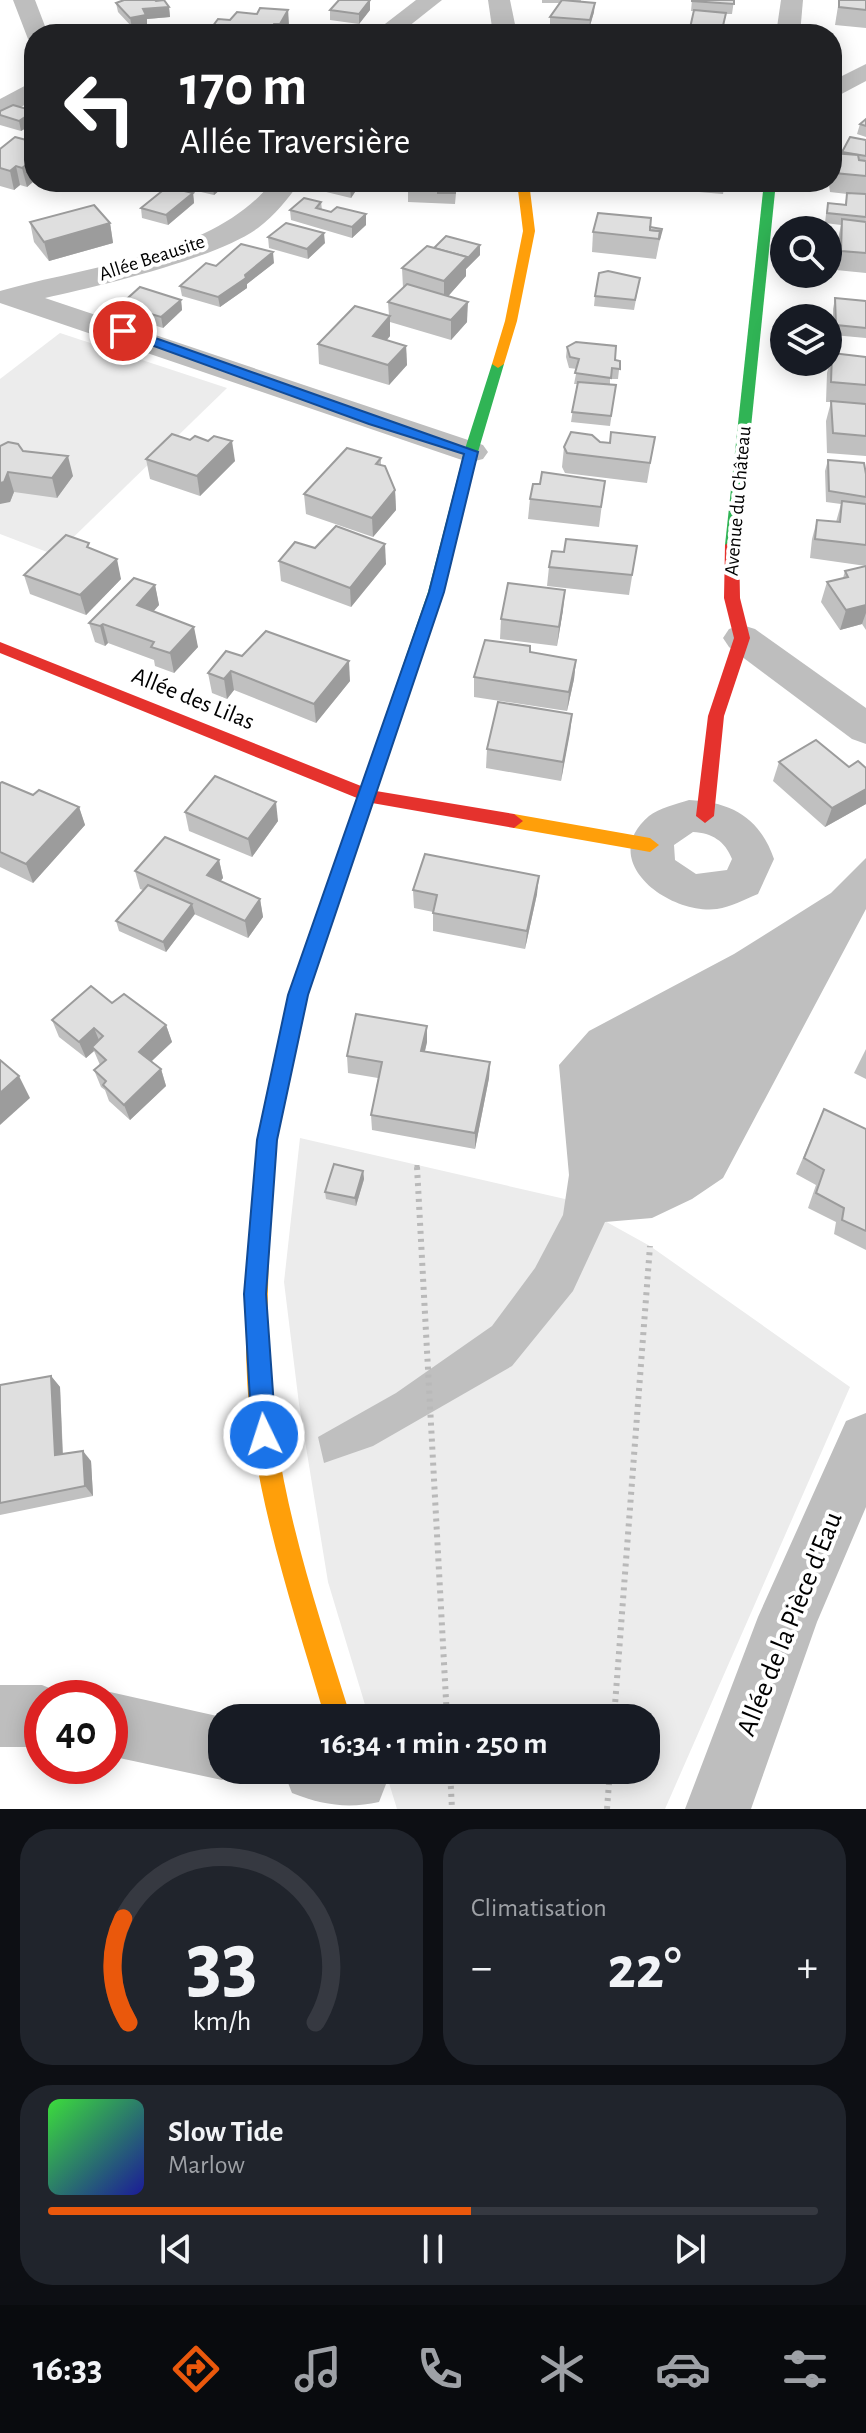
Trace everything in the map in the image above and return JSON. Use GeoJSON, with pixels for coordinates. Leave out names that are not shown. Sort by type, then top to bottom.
{"type":"FeatureCollection","features":[{"type":"Feature","properties":{"kind":"street"},"geometry":{"type":"LineString","coordinates":[[24,0],[32,24]]}},
{"type":"Feature","properties":{"kind":"street"},"geometry":{"type":"LineString","coordinates":[[398,24],[431,0]]}},
{"type":"Feature","properties":{"kind":"street"},"geometry":{"type":"LineString","coordinates":[[499,0],[503,24]]}},
{"type":"Feature","properties":{"kind":"street"},"geometry":{"type":"LineString","coordinates":[[789,24],[792,0]]}},
{"type":"Feature","properties":{"kind":"street"},"geometry":{"type":"LineString","coordinates":[[842,85],[866,71]]}},
{"type":"Feature","properties":{"kind":"street"},"geometry":{"type":"LineString","coordinates":[[0,110],[24,95]]}},
{"type":"Feature","properties":{"kind":"street","name":"Allée Beausite"},"geometry":{"type":"LineString","coordinates":[[6,298],[77,282],[189,249],[245,224],[278,192]]}},
{"type":"Feature","properties":{"kind":"street"},"geometry":{"type":"LineString","coordinates":[[334,1704],[300,1589],[264,1435],[255,1294],[267,1140],[298,995],[436,592],[471,452],[511,321],[529,231],[524,192]]}},
{"type":"Feature","properties":{"kind":"street","name":"Avenue du Château"},"geometry":{"type":"LineString","coordinates":[[742,638],[732,598],[730,561],[769,192]]}},
{"type":"Feature","properties":{"kind":"street"},"geometry":{"type":"LineString","coordinates":[[6,298],[123,331],[373,421],[471,452]]}},
{"type":"Feature","properties":{"kind":"street"},"geometry":{"type":"LineString","coordinates":[[705,816],[716,716],[742,638],[866,729]]}},
{"type":"Feature","properties":{"kind":"street","name":"Allée des Lilas"},"geometry":{"type":"LineString","coordinates":[[1,648],[368,796],[650,845]]}},
{"type":"Feature","properties":{"kind":"street"},"geometry":{"type":"LineString","coordinates":[[705,816],[727,823],[749,846],[753,859],[749,873],[729,890],[695,894],[661,876],[653,862],[650,845],[660,829],[673,820],[705,816]]}},
{"type":"Feature","properties":{"kind":"street","name":"Allée de la Pièce d'Eau"},"geometry":{"type":"LineString","coordinates":[[718,1809],[788,1617],[866,1441]]}},
{"type":"Feature","properties":{"kind":"street"},"geometry":{"type":"LineString","coordinates":[[0,1716],[24,1716]]}},
{"type":"Feature","properties":{"kind":"street"},"geometry":{"type":"LineString","coordinates":[[128,1728],[208,1745]]}},
{"type":"Feature","properties":{"kind":"path"},"geometry":{"type":"LineString","coordinates":[[417,1165],[446,1704]]}},
{"type":"Feature","properties":{"kind":"path"},"geometry":{"type":"LineString","coordinates":[[615,1704],[650,1246]]}},
{"type":"Feature","properties":{"kind":"path"},"geometry":{"type":"LineString","coordinates":[[451,1784],[452,1809]]}},
{"type":"Feature","properties":{"kind":"path"},"geometry":{"type":"LineString","coordinates":[[607,1809],[609,1784]]}},
{"type":"Feature","properties":{"kind":"shaded area"},"geometry":{"type":"Polygon","coordinates":[[[60,333],[227,388],[55,555],[0,534],[0,379],[60,333]]]}},
{"type":"Feature","properties":{"kind":"shaded area"},"geometry":{"type":"Polygon","coordinates":[[[866,858],[866,909],[723,1178],[692,1199],[652,1218],[605,1222],[573,1291],[512,1366],[373,1446],[324,1463],[318,1437],[396,1393],[492,1326],[535,1268],[563,1215],[569,1175],[559,1065],[589,1031],[734,954],[831,893],[866,858]]]}},
{"type":"Feature","properties":{"kind":"shaded area"},"geometry":{"type":"Polygon","coordinates":[[[300,1138],[565,1199],[650,1246],[850,1387],[665,1809],[397,1809],[389,1784],[660,1784],[660,1704],[365,1704],[328,1582],[299,1404],[284,1282],[300,1138]]]}},
{"type":"Feature","properties":{"kind":"building"},"geometry":{"type":"Polygon","coordinates":[[[124,0],[164,0],[169,7],[143,9],[146,15],[130,18],[116,3],[124,0]]]}},
{"type":"Feature","properties":{"kind":"building"},"geometry":{"type":"Polygon","coordinates":[[[339,0],[370,0],[359,14],[330,10],[339,0]]]}},
{"type":"Feature","properties":{"kind":"building"},"geometry":{"type":"Polygon","coordinates":[[[562,0],[595,3],[590,20],[550,17],[562,0]]]}},
{"type":"Feature","properties":{"kind":"building"},"geometry":{"type":"Polygon","coordinates":[[[734,0],[734,4],[692,1],[734,0]]]}},
{"type":"Feature","properties":{"kind":"building"},"geometry":{"type":"Polygon","coordinates":[[[839,0],[866,0],[866,10],[839,7],[839,0]]]}},
{"type":"Feature","properties":{"kind":"building"},"geometry":{"type":"Polygon","coordinates":[[[260,8],[288,10],[280,24],[214,24],[218,19],[230,20],[237,12],[257,14],[260,8]]]}},
{"type":"Feature","properties":{"kind":"building"},"geometry":{"type":"Polygon","coordinates":[[[694,10],[726,13],[723,24],[691,24],[694,10]]]}},
{"type":"Feature","properties":{"kind":"building"},"geometry":{"type":"Polygon","coordinates":[[[13,105],[24,108],[24,118],[19,121],[0,115],[0,111],[13,105]]]}},
{"type":"Feature","properties":{"kind":"building"},"geometry":{"type":"Polygon","coordinates":[[[15,137],[24,139],[24,166],[16,166],[10,171],[0,168],[0,149],[15,137]]]}},
{"type":"Feature","properties":{"kind":"building"},"geometry":{"type":"Polygon","coordinates":[[[850,137],[866,140],[866,156],[842,152],[850,137]]]}},
{"type":"Feature","properties":{"kind":"building"},"geometry":{"type":"Polygon","coordinates":[[[842,154],[858,155],[859,160],[866,161],[866,176],[842,174],[842,154]]]}},
{"type":"Feature","properties":{"kind":"building"},"geometry":{"type":"Polygon","coordinates":[[[161,192],[193,193],[166,215],[141,208],[161,192]]]}},
{"type":"Feature","properties":{"kind":"building"},"geometry":{"type":"Polygon","coordinates":[[[847,193],[866,194],[866,217],[827,213],[828,203],[846,205],[847,193]]]}},
{"type":"Feature","properties":{"kind":"building"},"geometry":{"type":"Polygon","coordinates":[[[304,198],[321,202],[316,208],[331,212],[337,207],[366,214],[352,227],[290,210],[304,198]]]}},
{"type":"Feature","properties":{"kind":"building"},"geometry":{"type":"Polygon","coordinates":[[[94,205],[110,223],[44,242],[30,222],[94,205]]]}},
{"type":"Feature","properties":{"kind":"building"},"geometry":{"type":"Polygon","coordinates":[[[598,213],[651,218],[650,230],[660,231],[659,239],[593,232],[598,213]]]}},
{"type":"Feature","properties":{"kind":"building"},"geometry":{"type":"Polygon","coordinates":[[[842,219],[866,222],[866,253],[842,251],[842,219]]]}},
{"type":"Feature","properties":{"kind":"building"},"geometry":{"type":"Polygon","coordinates":[[[286,223],[324,233],[307,249],[268,237],[286,223]]]}},
{"type":"Feature","properties":{"kind":"building"},"geometry":{"type":"Polygon","coordinates":[[[446,236],[480,245],[467,259],[434,248],[446,236]]]}},
{"type":"Feature","properties":{"kind":"building"},"geometry":{"type":"Polygon","coordinates":[[[241,244],[273,252],[245,275],[246,278],[218,297],[180,286],[206,263],[216,266],[241,244]]]}},
{"type":"Feature","properties":{"kind":"building"},"geometry":{"type":"Polygon","coordinates":[[[427,246],[467,257],[444,281],[402,268],[427,246]]]}},
{"type":"Feature","properties":{"kind":"building"},"geometry":{"type":"Polygon","coordinates":[[[608,271],[640,278],[635,300],[595,296],[599,273],[608,271]]]}},
{"type":"Feature","properties":{"kind":"building"},"geometry":{"type":"Polygon","coordinates":[[[407,284],[468,302],[451,320],[388,302],[407,284]]]}},
{"type":"Feature","properties":{"kind":"building"},"geometry":{"type":"Polygon","coordinates":[[[140,287],[181,300],[161,317],[120,305],[140,287]]]}},
{"type":"Feature","properties":{"kind":"building"},"geometry":{"type":"Polygon","coordinates":[[[835,298],[866,301],[866,328],[842,326],[842,304],[835,304],[835,298]]]}},
{"type":"Feature","properties":{"kind":"building"},"geometry":{"type":"Polygon","coordinates":[[[355,306],[390,316],[373,336],[406,346],[388,365],[318,344],[355,306]]]}},
{"type":"Feature","properties":{"kind":"building"},"geometry":{"type":"Polygon","coordinates":[[[576,342],[616,346],[615,360],[620,361],[620,369],[612,368],[611,378],[575,373],[579,359],[570,357],[567,347],[576,342]]]}},
{"type":"Feature","properties":{"kind":"building"},"geometry":{"type":"Polygon","coordinates":[[[842,354],[866,357],[866,385],[831,382],[831,376],[842,376],[842,354]]]}},
{"type":"Feature","properties":{"kind":"building"},"geometry":{"type":"Polygon","coordinates":[[[578,382],[616,385],[611,416],[572,412],[578,382]]]}},
{"type":"Feature","properties":{"kind":"building"},"geometry":{"type":"Polygon","coordinates":[[[831,401],[866,404],[866,436],[833,433],[831,401]]]}},
{"type":"Feature","properties":{"kind":"building"},"geometry":{"type":"Polygon","coordinates":[[[571,432],[592,435],[600,442],[610,443],[611,432],[655,437],[650,463],[567,453],[564,447],[571,432]]]}},
{"type":"Feature","properties":{"kind":"building"},"geometry":{"type":"Polygon","coordinates":[[[172,434],[190,440],[195,436],[208,441],[214,436],[232,441],[197,476],[146,459],[172,434]]]}},
{"type":"Feature","properties":{"kind":"building"},"geometry":{"type":"Polygon","coordinates":[[[8,442],[18,444],[23,451],[68,456],[52,478],[8,472],[4,482],[0,483],[0,446],[8,442]]]}},
{"type":"Feature","properties":{"kind":"building"},"geometry":{"type":"Polygon","coordinates":[[[347,448],[381,458],[376,464],[385,466],[395,490],[372,518],[304,494],[347,448]]]}},
{"type":"Feature","properties":{"kind":"building"},"geometry":{"type":"Polygon","coordinates":[[[828,460],[864,463],[866,497],[829,491],[828,460]]]}},
{"type":"Feature","properties":{"kind":"building"},"geometry":{"type":"Polygon","coordinates":[[[542,472],[605,481],[601,507],[530,499],[533,484],[540,484],[542,472]]]}},
{"type":"Feature","properties":{"kind":"building"},"geometry":{"type":"Polygon","coordinates":[[[842,501],[866,504],[866,545],[815,539],[817,520],[840,522],[842,501]]]}},
{"type":"Feature","properties":{"kind":"building"},"geometry":{"type":"Polygon","coordinates":[[[336,526],[385,544],[350,588],[279,561],[295,542],[315,548],[336,526]]]}},
{"type":"Feature","properties":{"kind":"building"},"geometry":{"type":"Polygon","coordinates":[[[66,535],[89,543],[87,547],[117,559],[80,595],[24,575],[66,535]]]}},
{"type":"Feature","properties":{"kind":"building"},"geometry":{"type":"Polygon","coordinates":[[[566,539],[637,546],[632,575],[549,567],[552,551],[564,552],[566,539]]]}},
{"type":"Feature","properties":{"kind":"building"},"geometry":{"type":"Polygon","coordinates":[[[866,566],[866,605],[846,610],[827,582],[848,577],[845,571],[866,566]]]}},
{"type":"Feature","properties":{"kind":"building"},"geometry":{"type":"Polygon","coordinates":[[[134,578],[155,585],[137,605],[194,627],[170,653],[151,647],[154,642],[103,624],[89,623],[134,578]]]}},
{"type":"Feature","properties":{"kind":"building"},"geometry":{"type":"Polygon","coordinates":[[[508,583],[565,590],[559,627],[501,619],[508,583]]]}},
{"type":"Feature","properties":{"kind":"building"},"geometry":{"type":"Polygon","coordinates":[[[266,631],[349,661],[314,704],[231,671],[224,679],[208,673],[226,651],[242,656],[266,631]]]}},
{"type":"Feature","properties":{"kind":"building"},"geometry":{"type":"Polygon","coordinates":[[[485,640],[530,646],[530,652],[576,660],[569,692],[474,677],[485,640]]]}},
{"type":"Feature","properties":{"kind":"building"},"geometry":{"type":"Polygon","coordinates":[[[498,702],[572,714],[563,762],[487,749],[498,702]]]}},
{"type":"Feature","properties":{"kind":"building"},"geometry":{"type":"Polygon","coordinates":[[[816,740],[849,767],[858,761],[866,768],[866,789],[832,808],[779,762],[816,740]]]}},
{"type":"Feature","properties":{"kind":"building"},"geometry":{"type":"Polygon","coordinates":[[[215,776],[276,802],[248,839],[185,812],[215,776]]]}},
{"type":"Feature","properties":{"kind":"building"},"geometry":{"type":"Polygon","coordinates":[[[2,782],[33,795],[39,790],[79,807],[26,864],[0,852],[2,782]]]}},
{"type":"Feature","properties":{"kind":"building"},"geometry":{"type":"Polygon","coordinates":[[[165,837],[219,860],[207,875],[260,899],[245,921],[135,871],[165,837]]]}},
{"type":"Feature","properties":{"kind":"building"},"geometry":{"type":"Polygon","coordinates":[[[425,854],[539,876],[527,931],[433,913],[437,895],[413,890],[425,854]]]}},
{"type":"Feature","properties":{"kind":"building"},"geometry":{"type":"Polygon","coordinates":[[[148,885],[192,904],[163,942],[116,921],[148,885]]]}},
{"type":"Feature","properties":{"kind":"building"},"geometry":{"type":"Polygon","coordinates":[[[91,986],[112,1003],[124,994],[166,1025],[139,1052],[161,1069],[124,1105],[103,1085],[106,1081],[94,1070],[106,1060],[92,1047],[103,1036],[94,1028],[79,1042],[52,1020],[91,986]]]}},
{"type":"Feature","properties":{"kind":"building"},"geometry":{"type":"Polygon","coordinates":[[[356,1014],[427,1026],[421,1051],[490,1062],[475,1133],[371,1115],[382,1062],[347,1056],[356,1014]]]}},
{"type":"Feature","properties":{"kind":"building"},"geometry":{"type":"Polygon","coordinates":[[[0,1060],[19,1076],[0,1093],[0,1060]]]}},
{"type":"Feature","properties":{"kind":"building"},"geometry":{"type":"Polygon","coordinates":[[[824,1109],[866,1129],[866,1231],[842,1220],[844,1208],[816,1193],[824,1170],[804,1158],[824,1109]]]}},
{"type":"Feature","properties":{"kind":"building"},"geometry":{"type":"Polygon","coordinates":[[[334,1164],[363,1171],[355,1198],[325,1192],[334,1164]]]}},
{"type":"Feature","properties":{"kind":"building"},"geometry":{"type":"Polygon","coordinates":[[[51,1376],[55,1455],[83,1451],[85,1486],[0,1503],[0,1385],[51,1376]]]}},
{"type":"Feature","properties":{"kind":"traffic: fast"},"geometry":{"type":"LineString","coordinates":[[732,545],[769,192]]}},
{"type":"Feature","properties":{"kind":"traffic: fast"},"geometry":{"type":"LineString","coordinates":[[370,784],[436,592],[471,452],[498,364]]}},
{"type":"Feature","properties":{"kind":"traffic: slow"},"geometry":{"type":"LineString","coordinates":[[498,364],[511,321],[529,231],[524,192]]}},
{"type":"Feature","properties":{"kind":"traffic: slow"},"geometry":{"type":"LineString","coordinates":[[514,821],[650,845]]}},
{"type":"Feature","properties":{"kind":"traffic: slow"},"geometry":{"type":"LineString","coordinates":[[262,1204],[257,1320],[258,1378],[264,1435],[286,1541],[334,1704]]}},
{"type":"Feature","properties":{"kind":"traffic: jam"},"geometry":{"type":"LineString","coordinates":[[705,816],[716,716],[742,638],[732,598],[732,545]]}},
{"type":"Feature","properties":{"kind":"traffic: jam"},"geometry":{"type":"LineString","coordinates":[[0,647],[368,796],[514,821]]}},
{"type":"Feature","properties":{"kind":"traffic: jam"},"geometry":{"type":"LineString","coordinates":[[262,1204],[267,1140],[298,995],[370,784]]}},
{"type":"Feature","properties":{"kind":"route"},"geometry":{"type":"LineString","coordinates":[[123,331],[373,421],[471,452],[436,592],[298,995],[267,1140],[255,1294],[264,1435]]}}]}
